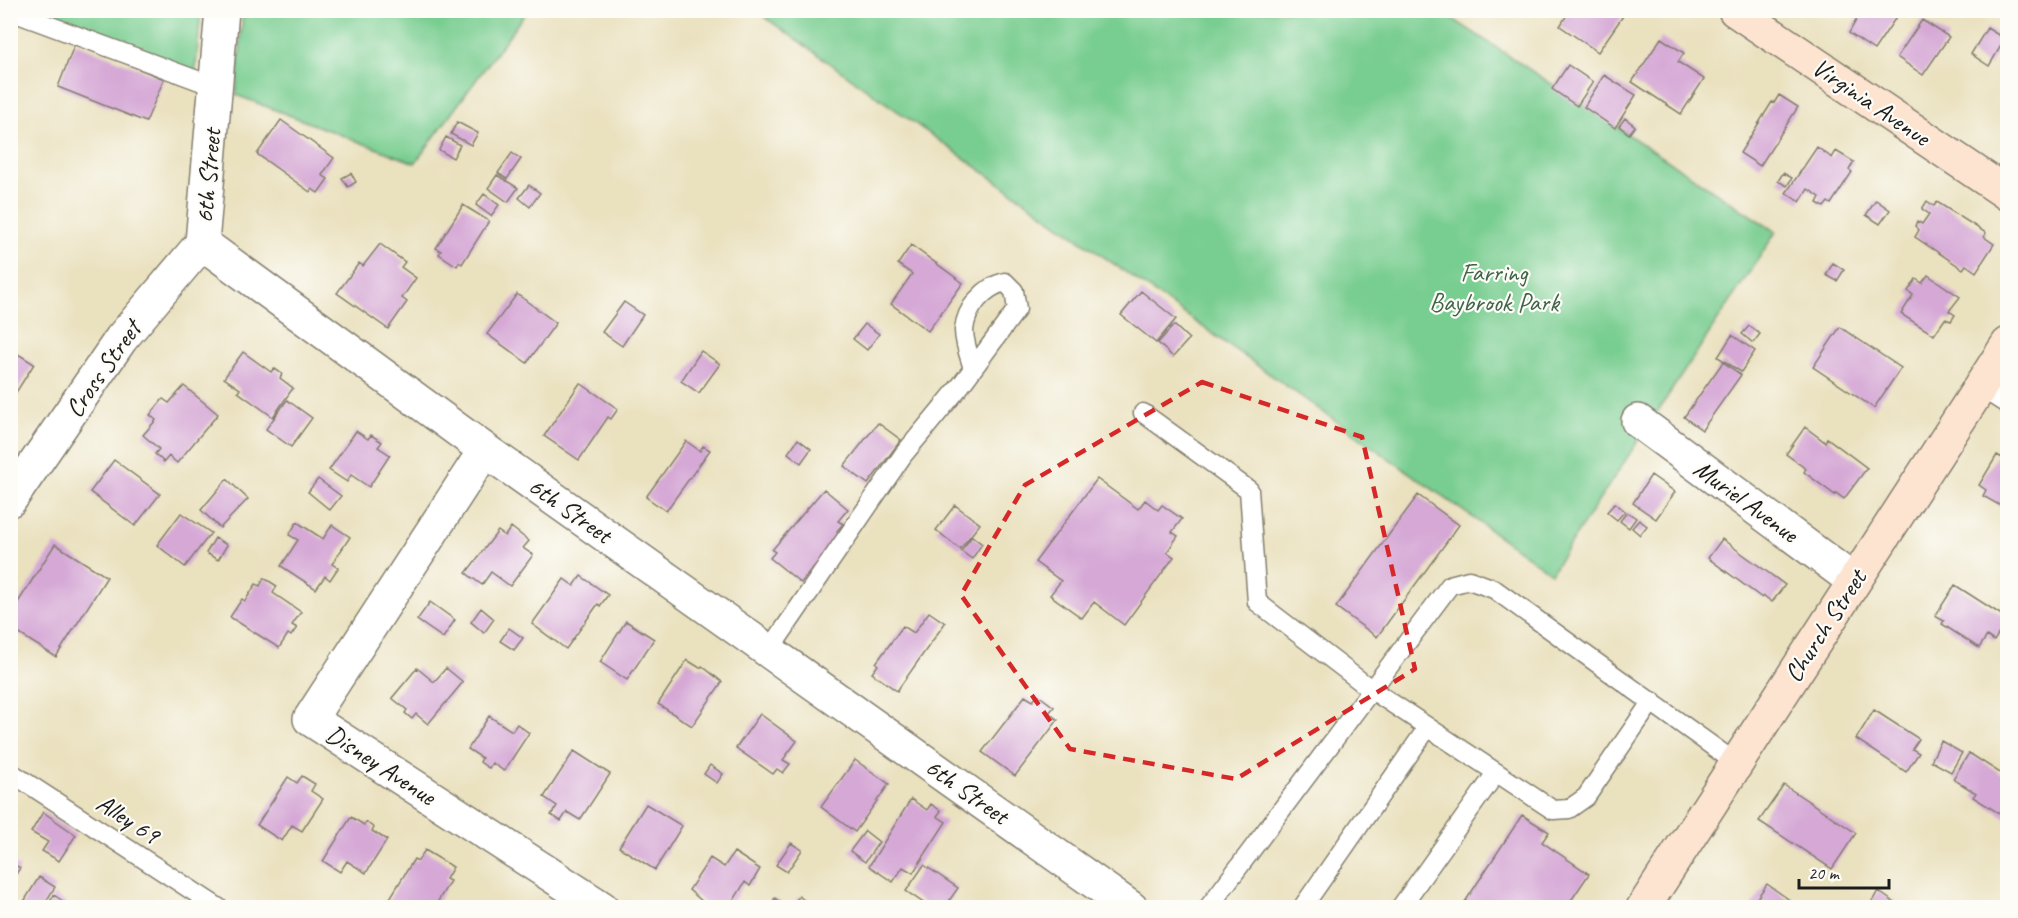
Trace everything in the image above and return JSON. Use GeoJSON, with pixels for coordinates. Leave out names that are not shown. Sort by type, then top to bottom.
{"type":"FeatureCollection","features":[{"type":"Feature","properties":{"kind":"main road","name":"Virginia Avenue"},"geometry":{"type":"LineString","coordinates":[[1735,10],[2007,194]]}},
{"type":"Feature","properties":{"kind":"main road","name":"Church Street"},"geometry":{"type":"LineString","coordinates":[[1643,908],[2007,344]]}},
{"type":"Feature","properties":{"kind":"street","name":"6th Street"},"geometry":{"type":"LineString","coordinates":[[222,10],[202,243],[485,450],[1131,908]]}},
{"type":"Feature","properties":{"kind":"street","name":"Cross Street"},"geometry":{"type":"LineString","coordinates":[[10,500],[120,339],[202,243]]}},
{"type":"Feature","properties":{"kind":"street","name":"Muriel Avenue"},"geometry":{"type":"LineString","coordinates":[[1638,420],[1854,580]]}},
{"type":"Feature","properties":{"kind":"street","name":"Disney Avenue"},"geometry":{"type":"LineString","coordinates":[[485,450],[310,719],[602,908]]}},
{"type":"Feature","properties":{"kind":"lane"},"geometry":{"type":"LineString","coordinates":[[10,11],[216,87]]}},
{"type":"Feature","properties":{"kind":"lane"},"geometry":{"type":"LineString","coordinates":[[769,651],[903,454],[973,368]]}},
{"type":"Feature","properties":{"kind":"lane"},"geometry":{"type":"LineString","coordinates":[[1980,387],[2007,405]]}},
{"type":"Feature","properties":{"kind":"lane"},"geometry":{"type":"LineString","coordinates":[[1143,413],[1249,490],[1257,602],[1372,690],[1553,810],[1569,809],[1586,797],[1652,701]]}},
{"type":"Feature","properties":{"kind":"lane"},"geometry":{"type":"LineString","coordinates":[[1208,908],[1450,585],[1468,580],[1494,589],[1736,763]]}},
{"type":"Feature","properties":{"kind":"lane"},"geometry":{"type":"LineString","coordinates":[[1302,908],[1428,727]]}},
{"type":"Feature","properties":{"kind":"lane","name":"Alley 69"},"geometry":{"type":"LineString","coordinates":[[10,772],[219,908]]}},
{"type":"Feature","properties":{"kind":"lane"},"geometry":{"type":"LineString","coordinates":[[1400,908],[1496,773]]}},
{"type":"Feature","properties":{"kind":"highlighted area"},"geometry":{"type":"Polygon","coordinates":[[[1202,382],[1362,437],[1415,669],[1236,779],[1070,749],[961,595],[1025,485],[1202,382]]]}},
{"type":"Feature","properties":{"kind":"green space"},"geometry":{"type":"Polygon","coordinates":[[[243,10],[527,11],[415,163],[236,95],[243,10]]]}},
{"type":"Feature","properties":{"kind":"green space"},"geometry":{"type":"Polygon","coordinates":[[[25,11],[201,11],[195,77],[25,11]]]}},
{"type":"Feature","properties":{"kind":"green space","name":"Farring Baybrook Park"},"geometry":{"type":"Polygon","coordinates":[[[756,11],[1441,11],[1776,232],[1551,573],[756,11]]]}},
{"type":"Feature","properties":{"kind":"building"},"geometry":{"type":"Polygon","coordinates":[[[1570,10],[1622,10],[1625,13],[1598,52],[1560,26],[1570,10]]]}},
{"type":"Feature","properties":{"kind":"building"},"geometry":{"type":"Polygon","coordinates":[[[1862,10],[1901,10],[1874,50],[1849,33],[1862,10]]]}},
{"type":"Feature","properties":{"kind":"building"},"geometry":{"type":"Polygon","coordinates":[[[1922,20],[1949,37],[1923,75],[1897,57],[1922,20]]]}},
{"type":"Feature","properties":{"kind":"building"},"geometry":{"type":"Polygon","coordinates":[[[1987,28],[2005,39],[1989,66],[1971,54],[1987,28]]]}},
{"type":"Feature","properties":{"kind":"building"},"geometry":{"type":"Polygon","coordinates":[[[1661,38],[1684,53],[1678,62],[1704,79],[1681,114],[1632,82],[1661,38]]]}},
{"type":"Feature","properties":{"kind":"building"},"geometry":{"type":"Polygon","coordinates":[[[75,43],[164,79],[146,122],[58,87],[75,43]]]}},
{"type":"Feature","properties":{"kind":"building"},"geometry":{"type":"Polygon","coordinates":[[[1568,65],[1593,82],[1577,106],[1552,89],[1568,65]]]}},
{"type":"Feature","properties":{"kind":"building"},"geometry":{"type":"Polygon","coordinates":[[[1604,75],[1636,95],[1615,128],[1584,107],[1604,75]]]}},
{"type":"Feature","properties":{"kind":"building"},"geometry":{"type":"Polygon","coordinates":[[[1779,95],[1798,107],[1760,166],[1740,153],[1772,102],[1774,103],[1779,95]]]}},
{"type":"Feature","properties":{"kind":"building"},"geometry":{"type":"Polygon","coordinates":[[[1625,118],[1635,126],[1629,134],[1619,126],[1625,118]]]}},
{"type":"Feature","properties":{"kind":"building"},"geometry":{"type":"Polygon","coordinates":[[[281,120],[334,158],[322,175],[328,179],[318,193],[312,189],[310,192],[257,154],[281,120]]]}},
{"type":"Feature","properties":{"kind":"building"},"geometry":{"type":"Polygon","coordinates":[[[457,122],[478,133],[471,145],[451,134],[457,122]]]}},
{"type":"Feature","properties":{"kind":"building"},"geometry":{"type":"Polygon","coordinates":[[[446,137],[460,145],[453,158],[439,150],[446,137]]]}},
{"type":"Feature","properties":{"kind":"building"},"geometry":{"type":"Polygon","coordinates":[[[1817,147],[1832,158],[1836,151],[1854,162],[1849,170],[1852,172],[1831,204],[1828,202],[1824,207],[1817,203],[1820,197],[1808,189],[1800,202],[1786,193],[1817,147]]]}},
{"type":"Feature","properties":{"kind":"building"},"geometry":{"type":"Polygon","coordinates":[[[512,153],[521,159],[507,179],[498,173],[512,153]]]}},
{"type":"Feature","properties":{"kind":"building"},"geometry":{"type":"Polygon","coordinates":[[[351,173],[356,182],[348,187],[342,178],[351,173]]]}},
{"type":"Feature","properties":{"kind":"building"},"geometry":{"type":"Polygon","coordinates":[[[1783,173],[1792,178],[1787,186],[1778,181],[1783,173]]]}},
{"type":"Feature","properties":{"kind":"building"},"geometry":{"type":"Polygon","coordinates":[[[497,175],[518,188],[508,202],[488,188],[497,175]]]}},
{"type":"Feature","properties":{"kind":"building"},"geometry":{"type":"Polygon","coordinates":[[[529,185],[540,193],[530,207],[519,198],[529,185]]]}},
{"type":"Feature","properties":{"kind":"building"},"geometry":{"type":"Polygon","coordinates":[[[484,194],[499,205],[491,216],[476,205],[484,194]]]}},
{"type":"Feature","properties":{"kind":"building"},"geometry":{"type":"Polygon","coordinates":[[[1876,200],[1890,210],[1880,224],[1866,215],[1876,200]]]}},
{"type":"Feature","properties":{"kind":"building"},"geometry":{"type":"Polygon","coordinates":[[[1927,201],[1934,206],[1937,202],[1986,233],[1984,237],[1994,244],[1976,272],[1966,265],[1963,269],[1915,237],[1919,230],[1915,226],[1917,221],[1922,224],[1929,214],[1922,209],[1927,201]]]}},
{"type":"Feature","properties":{"kind":"building"},"geometry":{"type":"Polygon","coordinates":[[[463,205],[489,221],[462,264],[459,262],[457,266],[439,254],[441,251],[436,248],[463,205]]]}},
{"type":"Feature","properties":{"kind":"building"},"geometry":{"type":"Polygon","coordinates":[[[380,244],[405,262],[401,267],[416,278],[402,298],[407,302],[388,329],[337,293],[359,263],[363,266],[380,244]]]}},
{"type":"Feature","properties":{"kind":"building"},"geometry":{"type":"Polygon","coordinates":[[[911,245],[963,283],[928,331],[891,304],[912,274],[898,264],[911,245]]]}},
{"type":"Feature","properties":{"kind":"building"},"geometry":{"type":"Polygon","coordinates":[[[1833,263],[1844,270],[1837,281],[1826,275],[1833,263]]]}},
{"type":"Feature","properties":{"kind":"building"},"geometry":{"type":"Polygon","coordinates":[[[1928,275],[1960,297],[1949,311],[1955,315],[1951,321],[1945,319],[1934,335],[1901,314],[1913,295],[1908,291],[1916,279],[1922,283],[1928,275]]]}},
{"type":"Feature","properties":{"kind":"building"},"geometry":{"type":"Polygon","coordinates":[[[1141,291],[1176,319],[1156,343],[1121,315],[1141,291]]]}},
{"type":"Feature","properties":{"kind":"building"},"geometry":{"type":"Polygon","coordinates":[[[517,294],[556,323],[527,363],[487,334],[517,294]]]}},
{"type":"Feature","properties":{"kind":"building"},"geometry":{"type":"Polygon","coordinates":[[[624,302],[643,315],[622,346],[602,332],[624,302]]]}},
{"type":"Feature","properties":{"kind":"building"},"geometry":{"type":"Polygon","coordinates":[[[865,324],[879,334],[867,350],[853,339],[865,324]]]}},
{"type":"Feature","properties":{"kind":"building"},"geometry":{"type":"Polygon","coordinates":[[[1174,325],[1189,339],[1173,357],[1158,343],[1174,325]]]}},
{"type":"Feature","properties":{"kind":"building"},"geometry":{"type":"Polygon","coordinates":[[[1749,326],[1760,334],[1753,343],[1742,334],[1749,326]]]}},
{"type":"Feature","properties":{"kind":"building"},"geometry":{"type":"Polygon","coordinates":[[[1840,327],[1901,368],[1874,408],[1813,367],[1840,327]]]}},
{"type":"Feature","properties":{"kind":"building"},"geometry":{"type":"Polygon","coordinates":[[[1732,335],[1755,351],[1741,372],[1718,357],[1732,335]]]}},
{"type":"Feature","properties":{"kind":"building"},"geometry":{"type":"Polygon","coordinates":[[[10,349],[34,364],[10,402],[10,349]]]}},
{"type":"Feature","properties":{"kind":"building"},"geometry":{"type":"Polygon","coordinates":[[[701,351],[720,364],[699,393],[681,381],[701,351]]]}},
{"type":"Feature","properties":{"kind":"building"},"geometry":{"type":"Polygon","coordinates":[[[243,352],[271,372],[274,368],[282,374],[280,378],[293,388],[273,417],[238,392],[240,389],[224,378],[243,352]]]}},
{"type":"Feature","properties":{"kind":"building"},"geometry":{"type":"Polygon","coordinates":[[[1723,362],[1741,375],[1702,430],[1684,417],[1723,362]]]}},
{"type":"Feature","properties":{"kind":"building"},"geometry":{"type":"Polygon","coordinates":[[[580,383],[618,409],[611,419],[608,417],[579,460],[544,436],[580,383]]]}},
{"type":"Feature","properties":{"kind":"building"},"geometry":{"type":"Polygon","coordinates":[[[184,386],[218,414],[177,463],[169,456],[164,462],[155,454],[159,449],[143,435],[156,420],[150,415],[163,399],[169,403],[184,386]]]}},
{"type":"Feature","properties":{"kind":"building"},"geometry":{"type":"Polygon","coordinates":[[[287,400],[312,418],[291,447],[266,429],[287,400]]]}},
{"type":"Feature","properties":{"kind":"building"},"geometry":{"type":"Polygon","coordinates":[[[878,423],[901,440],[868,484],[844,466],[878,423]]]}},
{"type":"Feature","properties":{"kind":"building"},"geometry":{"type":"Polygon","coordinates":[[[1805,427],[1825,442],[1827,438],[1867,468],[1844,499],[1804,472],[1806,469],[1786,454],[1805,427]]]}},
{"type":"Feature","properties":{"kind":"building"},"geometry":{"type":"Polygon","coordinates":[[[356,431],[368,439],[371,435],[382,442],[378,447],[390,455],[369,487],[351,475],[347,482],[329,470],[356,431]]]}},
{"type":"Feature","properties":{"kind":"building"},"geometry":{"type":"Polygon","coordinates":[[[798,439],[811,449],[801,463],[788,453],[798,439]]]}},
{"type":"Feature","properties":{"kind":"building"},"geometry":{"type":"Polygon","coordinates":[[[686,441],[700,451],[703,446],[710,450],[666,511],[646,497],[686,441]]]}},
{"type":"Feature","properties":{"kind":"building"},"geometry":{"type":"Polygon","coordinates":[[[1997,455],[2006,460],[2008,457],[2008,510],[1983,496],[1986,490],[1979,485],[1997,455]]]}},
{"type":"Feature","properties":{"kind":"building"},"geometry":{"type":"Polygon","coordinates":[[[114,460],[160,494],[135,526],[90,492],[114,460]]]}},
{"type":"Feature","properties":{"kind":"building"},"geometry":{"type":"Polygon","coordinates":[[[1651,475],[1675,492],[1656,519],[1633,503],[1651,475]]]}},
{"type":"Feature","properties":{"kind":"building"},"geometry":{"type":"Polygon","coordinates":[[[227,479],[248,499],[220,528],[201,510],[227,479]]]}},
{"type":"Feature","properties":{"kind":"building"},"geometry":{"type":"Polygon","coordinates":[[[318,479],[341,496],[330,510],[308,492],[318,479]]]}},
{"type":"Feature","properties":{"kind":"building"},"geometry":{"type":"Polygon","coordinates":[[[1097,479],[1138,509],[1145,500],[1158,510],[1162,505],[1182,519],[1172,532],[1178,536],[1167,552],[1174,557],[1124,625],[1094,602],[1082,618],[1050,595],[1061,581],[1035,562],[1097,479]]]}},
{"type":"Feature","properties":{"kind":"building"},"geometry":{"type":"Polygon","coordinates":[[[824,489],[848,509],[838,521],[843,524],[837,531],[840,534],[801,583],[770,558],[775,552],[772,550],[824,489]]]}},
{"type":"Feature","properties":{"kind":"building"},"geometry":{"type":"Polygon","coordinates":[[[1418,495],[1459,525],[1377,637],[1336,607],[1418,495]]]}},
{"type":"Feature","properties":{"kind":"building"},"geometry":{"type":"Polygon","coordinates":[[[1615,503],[1625,511],[1617,520],[1607,512],[1615,503]]]}},
{"type":"Feature","properties":{"kind":"building"},"geometry":{"type":"Polygon","coordinates":[[[955,505],[980,524],[960,549],[936,530],[955,505]]]}},
{"type":"Feature","properties":{"kind":"building"},"geometry":{"type":"Polygon","coordinates":[[[1627,512],[1636,518],[1629,528],[1620,521],[1627,512]]]}},
{"type":"Feature","properties":{"kind":"building"},"geometry":{"type":"Polygon","coordinates":[[[181,513],[211,533],[185,567],[157,545],[181,513]]]}},
{"type":"Feature","properties":{"kind":"building"},"geometry":{"type":"Polygon","coordinates":[[[1639,520],[1647,526],[1640,535],[1632,528],[1639,520]]]}},
{"type":"Feature","properties":{"kind":"building"},"geometry":{"type":"Polygon","coordinates":[[[297,522],[323,539],[332,525],[350,537],[332,564],[338,568],[330,580],[325,576],[316,589],[281,566],[298,540],[289,535],[297,522]]]}},
{"type":"Feature","properties":{"kind":"building"},"geometry":{"type":"Polygon","coordinates":[[[511,527],[529,541],[523,548],[533,555],[510,586],[491,572],[482,585],[466,573],[498,531],[505,536],[511,527]]]}},
{"type":"Feature","properties":{"kind":"building"},"geometry":{"type":"Polygon","coordinates":[[[972,536],[982,544],[972,559],[961,551],[972,536]]]}},
{"type":"Feature","properties":{"kind":"building"},"geometry":{"type":"Polygon","coordinates":[[[215,538],[227,545],[218,560],[206,553],[215,538]]]}},
{"type":"Feature","properties":{"kind":"building"},"geometry":{"type":"Polygon","coordinates":[[[1722,539],[1785,585],[1772,602],[1764,596],[1762,598],[1708,558],[1722,539]]]}},
{"type":"Feature","properties":{"kind":"building"},"geometry":{"type":"Polygon","coordinates":[[[55,544],[107,577],[56,657],[10,628],[10,615],[55,544]]]}},
{"type":"Feature","properties":{"kind":"building"},"geometry":{"type":"Polygon","coordinates":[[[581,576],[608,595],[600,606],[598,604],[566,649],[532,624],[564,579],[574,586],[581,576]]]}},
{"type":"Feature","properties":{"kind":"building"},"geometry":{"type":"Polygon","coordinates":[[[264,578],[277,586],[273,593],[301,612],[292,625],[297,628],[291,636],[288,634],[279,648],[230,617],[242,599],[245,601],[256,584],[260,586],[264,578]]]}},
{"type":"Feature","properties":{"kind":"building"},"geometry":{"type":"Polygon","coordinates":[[[1955,585],[2008,619],[1994,641],[1987,636],[1979,648],[1942,624],[1944,621],[1935,616],[1955,585]]]}},
{"type":"Feature","properties":{"kind":"building"},"geometry":{"type":"Polygon","coordinates":[[[430,602],[455,620],[443,638],[417,620],[430,602]]]}},
{"type":"Feature","properties":{"kind":"building"},"geometry":{"type":"Polygon","coordinates":[[[481,608],[494,619],[484,633],[471,622],[481,608]]]}},
{"type":"Feature","properties":{"kind":"building"},"geometry":{"type":"Polygon","coordinates":[[[929,612],[945,623],[897,691],[872,673],[878,665],[876,663],[903,626],[914,633],[929,612]]]}},
{"type":"Feature","properties":{"kind":"building"},"geometry":{"type":"Polygon","coordinates":[[[626,621],[654,639],[627,680],[600,662],[626,621]]]}},
{"type":"Feature","properties":{"kind":"building"},"geometry":{"type":"Polygon","coordinates":[[[509,628],[523,638],[514,650],[500,641],[509,628]]]}},
{"type":"Feature","properties":{"kind":"building"},"geometry":{"type":"Polygon","coordinates":[[[687,660],[700,668],[702,666],[722,682],[692,726],[658,704],[687,660]]]}},
{"type":"Feature","properties":{"kind":"building"},"geometry":{"type":"Polygon","coordinates":[[[417,668],[434,682],[446,668],[463,682],[428,724],[416,714],[412,719],[405,713],[407,710],[392,698],[417,668]]]}},
{"type":"Feature","properties":{"kind":"building"},"geometry":{"type":"Polygon","coordinates":[[[1038,695],[1054,707],[1049,713],[1058,720],[1015,776],[982,752],[1025,696],[1033,701],[1038,695]]]}},
{"type":"Feature","properties":{"kind":"building"},"geometry":{"type":"Polygon","coordinates":[[[1874,710],[1919,739],[1912,749],[1919,753],[1906,772],[1856,739],[1874,710]]]}},
{"type":"Feature","properties":{"kind":"building"},"geometry":{"type":"Polygon","coordinates":[[[760,714],[797,741],[783,760],[790,764],[783,773],[777,769],[773,774],[736,748],[760,714]]]}},
{"type":"Feature","properties":{"kind":"building"},"geometry":{"type":"Polygon","coordinates":[[[489,716],[512,731],[517,724],[529,733],[504,771],[492,763],[489,768],[487,767],[480,762],[482,758],[468,749],[489,716]]]}},
{"type":"Feature","properties":{"kind":"building"},"geometry":{"type":"Polygon","coordinates":[[[1941,741],[1962,753],[1951,772],[1931,761],[1941,741]]]}},
{"type":"Feature","properties":{"kind":"building"},"geometry":{"type":"Polygon","coordinates":[[[574,751],[610,774],[580,820],[567,812],[561,821],[551,815],[557,806],[544,797],[574,751]]]}},
{"type":"Feature","properties":{"kind":"building"},"geometry":{"type":"Polygon","coordinates":[[[1969,753],[2008,778],[2008,819],[1973,797],[1976,793],[1953,779],[1969,753]]]}},
{"type":"Feature","properties":{"kind":"building"},"geometry":{"type":"Polygon","coordinates":[[[855,760],[889,784],[855,832],[821,807],[855,760]]]}},
{"type":"Feature","properties":{"kind":"building"},"geometry":{"type":"Polygon","coordinates":[[[710,765],[723,774],[717,783],[704,774],[710,765]]]}},
{"type":"Feature","properties":{"kind":"building"},"geometry":{"type":"Polygon","coordinates":[[[302,776],[315,784],[311,791],[323,799],[302,831],[292,825],[282,841],[257,825],[288,777],[297,783],[302,776]]]}},
{"type":"Feature","properties":{"kind":"building"},"geometry":{"type":"Polygon","coordinates":[[[1784,785],[1856,833],[1832,869],[1759,821],[1784,785]]]}},
{"type":"Feature","properties":{"kind":"building"},"geometry":{"type":"Polygon","coordinates":[[[911,799],[927,810],[931,804],[941,811],[937,816],[946,822],[913,873],[903,867],[893,882],[869,866],[911,799]]]}},
{"type":"Feature","properties":{"kind":"building"},"geometry":{"type":"Polygon","coordinates":[[[646,804],[682,826],[655,870],[619,847],[646,804]]]}},
{"type":"Feature","properties":{"kind":"building"},"geometry":{"type":"Polygon","coordinates":[[[43,812],[76,835],[59,861],[42,851],[48,842],[31,832],[43,812]]]}},
{"type":"Feature","properties":{"kind":"building"},"geometry":{"type":"Polygon","coordinates":[[[1522,815],[1549,832],[1542,842],[1589,874],[1566,908],[1461,908],[1522,815]]]}},
{"type":"Feature","properties":{"kind":"building"},"geometry":{"type":"Polygon","coordinates":[[[351,817],[364,825],[366,822],[374,828],[372,831],[387,840],[366,873],[347,861],[340,872],[323,861],[351,817]]]}},
{"type":"Feature","properties":{"kind":"building"},"geometry":{"type":"Polygon","coordinates":[[[865,831],[879,842],[865,862],[850,851],[865,831]]]}},
{"type":"Feature","properties":{"kind":"building"},"geometry":{"type":"Polygon","coordinates":[[[791,843],[802,850],[787,872],[776,865],[791,843]]]}},
{"type":"Feature","properties":{"kind":"building"},"geometry":{"type":"Polygon","coordinates":[[[425,850],[453,867],[446,879],[450,881],[434,908],[420,908],[412,903],[409,908],[393,908],[387,903],[414,859],[418,861],[425,850]]]}},
{"type":"Feature","properties":{"kind":"building"},"geometry":{"type":"Polygon","coordinates":[[[734,852],[760,869],[750,886],[745,882],[729,908],[716,908],[711,904],[709,907],[689,890],[710,858],[724,867],[734,852]]]}},
{"type":"Feature","properties":{"kind":"building"},"geometry":{"type":"Polygon","coordinates":[[[10,862],[20,868],[10,883],[10,862]]]}},
{"type":"Feature","properties":{"kind":"building"},"geometry":{"type":"Polygon","coordinates":[[[924,865],[958,888],[944,908],[931,908],[906,891],[924,865]]]}},
{"type":"Feature","properties":{"kind":"building"},"geometry":{"type":"Polygon","coordinates":[[[39,877],[55,887],[42,908],[20,908],[39,877]]]}},
{"type":"Feature","properties":{"kind":"building"},"geometry":{"type":"Polygon","coordinates":[[[1767,884],[1801,908],[1750,908],[1767,884]]]}},
{"type":"Feature","properties":{"kind":"building"},"geometry":{"type":"Polygon","coordinates":[[[1878,891],[1902,908],[1868,908],[1878,891]]]}},
{"type":"Feature","properties":{"kind":"building"},"geometry":{"type":"Polygon","coordinates":[[[54,895],[73,908],[46,908],[54,895]]]}},
{"type":"Feature","properties":{"kind":"building"},"geometry":{"type":"Polygon","coordinates":[[[799,896],[814,908],[791,908],[799,896]]]}},
{"type":"Feature","properties":{"kind":"building"},"geometry":{"type":"Polygon","coordinates":[[[775,898],[788,908],[768,908],[775,898]]]}}]}
